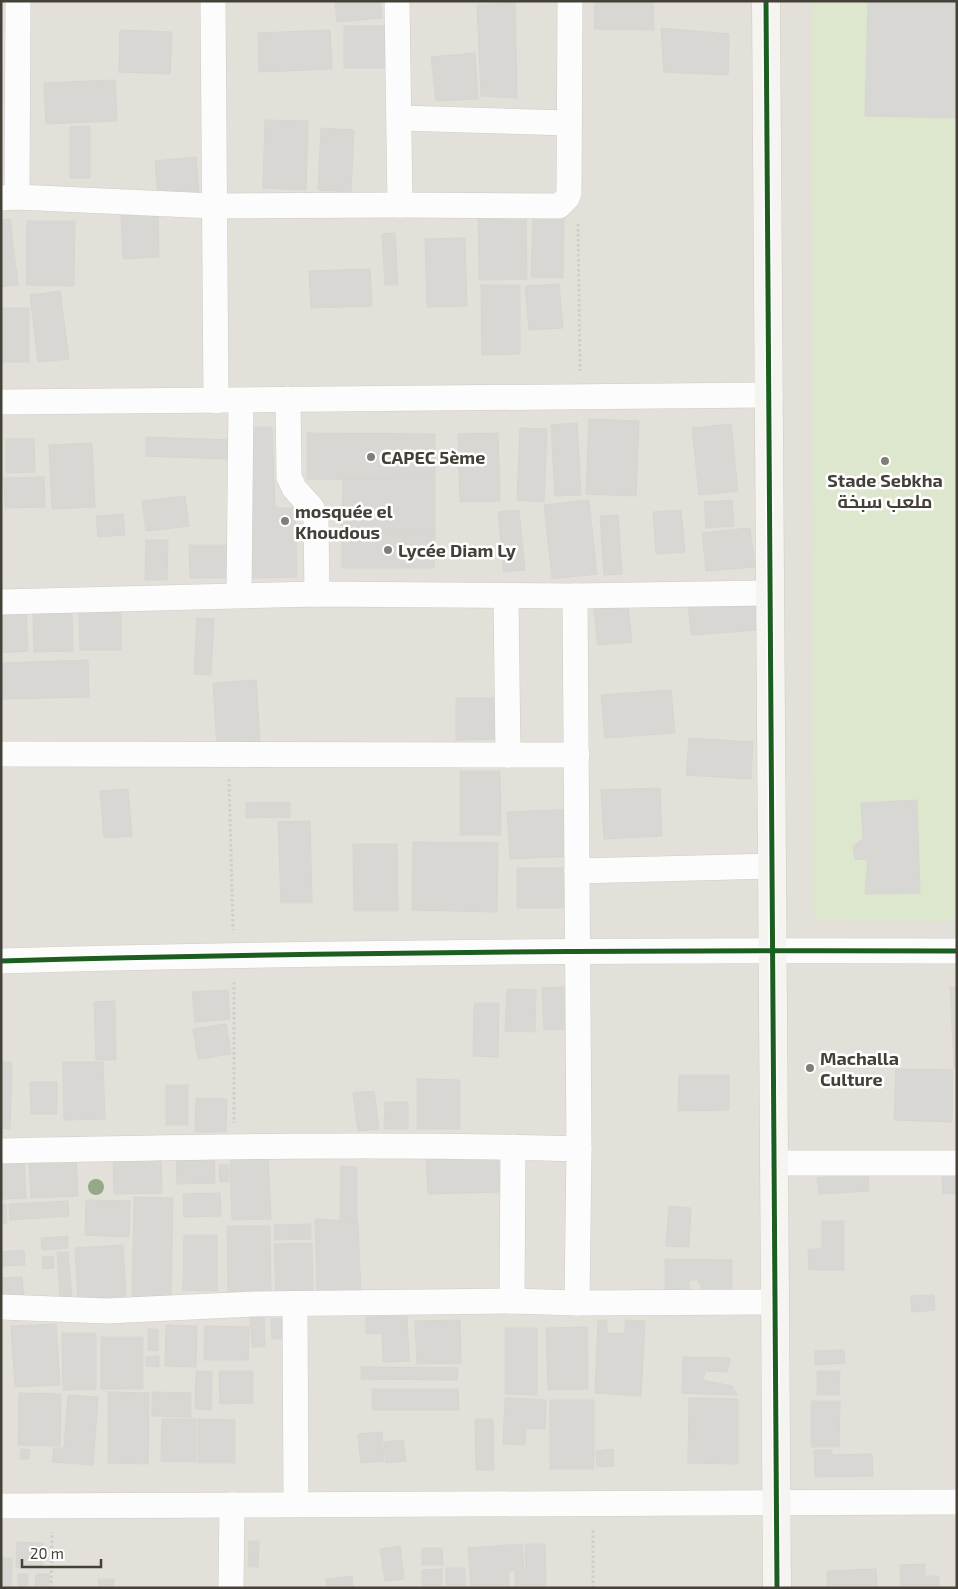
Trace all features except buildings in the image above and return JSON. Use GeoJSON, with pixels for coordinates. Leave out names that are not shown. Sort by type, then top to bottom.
{"type":"FeatureCollection","features":[{"type":"Feature","properties":{"kind":"street"},"geometry":{"type":"LineString","coordinates":[[18,1],[9,118],[9,198],[214,206],[400,204],[554,207],[564,203],[569,193],[570,1]]}},
{"type":"Feature","properties":{"kind":"street"},"geometry":{"type":"LineString","coordinates":[[214,1],[216,401]]}},
{"type":"Feature","properties":{"kind":"street"},"geometry":{"type":"LineString","coordinates":[[397,1],[400,204]]}},
{"type":"Feature","properties":{"kind":"street"},"geometry":{"type":"LineString","coordinates":[[766,1],[777,1588]]}},
{"type":"Feature","properties":{"kind":"street"},"geometry":{"type":"LineString","coordinates":[[399,118],[568,123]]}},
{"type":"Feature","properties":{"kind":"street"},"geometry":{"type":"LineString","coordinates":[[1,402],[770,395]]}},
{"type":"Feature","properties":{"kind":"street"},"geometry":{"type":"LineString","coordinates":[[288,399],[289,477],[294,488],[312,508],[316,519],[316,594]]}},
{"type":"Feature","properties":{"kind":"street"},"geometry":{"type":"LineString","coordinates":[[239,595],[241,401]]}},
{"type":"Feature","properties":{"kind":"street"},"geometry":{"type":"LineString","coordinates":[[1,602],[316,594],[575,596],[770,594]]}},
{"type":"Feature","properties":{"kind":"street"},"geometry":{"type":"LineString","coordinates":[[506,596],[508,755]]}},
{"type":"Feature","properties":{"kind":"street"},"geometry":{"type":"LineString","coordinates":[[575,596],[579,1150],[577,1303]]}},
{"type":"Feature","properties":{"kind":"street"},"geometry":{"type":"LineString","coordinates":[[1,754],[577,755]]}},
{"type":"Feature","properties":{"kind":"street"},"geometry":{"type":"LineString","coordinates":[[577,872],[772,866]]}},
{"type":"Feature","properties":{"kind":"street"},"geometry":{"type":"LineString","coordinates":[[1,960],[234,954],[772,950],[957,951]]}},
{"type":"Feature","properties":{"kind":"street"},"geometry":{"type":"LineString","coordinates":[[1,1151],[234,1146],[512,1147],[579,1150]]}},
{"type":"Feature","properties":{"kind":"street"},"geometry":{"type":"LineString","coordinates":[[512,1147],[512,1301]]}},
{"type":"Feature","properties":{"kind":"street"},"geometry":{"type":"LineString","coordinates":[[774,1163],[957,1163]]}},
{"type":"Feature","properties":{"kind":"street"},"geometry":{"type":"LineString","coordinates":[[1,1307],[107,1311],[295,1304],[512,1301],[577,1303],[775,1302]]}},
{"type":"Feature","properties":{"kind":"street"},"geometry":{"type":"LineString","coordinates":[[295,1304],[296,1504]]}},
{"type":"Feature","properties":{"kind":"street"},"geometry":{"type":"LineString","coordinates":[[1,1506],[957,1502]]}},
{"type":"Feature","properties":{"kind":"street"},"geometry":{"type":"LineString","coordinates":[[231,1588],[232,1504]]}},
{"type":"Feature","properties":{"kind":"path"},"geometry":{"type":"LineString","coordinates":[[564,203],[578,214],[580,396]]}},
{"type":"Feature","properties":{"kind":"path"},"geometry":{"type":"LineString","coordinates":[[593,1504],[593,1588]]}},
{"type":"Feature","properties":{"kind":"path"},"geometry":{"type":"LineString","coordinates":[[51,1588],[52,1506]]}},
{"type":"Feature","properties":{"kind":"shaded area"},"geometry":{"type":"Polygon","coordinates":[[[1,1],[957,1],[957,1588],[1,1588],[1,1]]]}},
{"type":"Feature","properties":{"kind":"green space","name":"Stade Sebkha ملعب سبخة"},"geometry":{"type":"Polygon","coordinates":[[[812,1],[957,1],[957,921],[813,920],[812,1]]]}},
{"type":"Feature","properties":{"kind":"cycle path"},"geometry":{"type":"LineString","coordinates":[[766,1],[777,1588]]}},
{"type":"Feature","properties":{"kind":"cycle path"},"geometry":{"type":"LineString","coordinates":[[1,961],[479,952],[957,951]]}},
{"type":"Feature","properties":{"kind":"place","name":"CAPEC 5ème"},"geometry":{"type":"Point","coordinates":[371,457]}},
{"type":"Feature","properties":{"kind":"place","name":"Stade Sebkha ملعب سبخة"},"geometry":{"type":"Point","coordinates":[885,461]}},
{"type":"Feature","properties":{"kind":"place","name":"mosquée el Khoudous"},"geometry":{"type":"Point","coordinates":[285,521]}},
{"type":"Feature","properties":{"kind":"place","name":"Lycée Diam Ly"},"geometry":{"type":"Point","coordinates":[388,550]}},
{"type":"Feature","properties":{"kind":"place","name":"Machalla Culture"},"geometry":{"type":"Point","coordinates":[810,1068]}}]}
